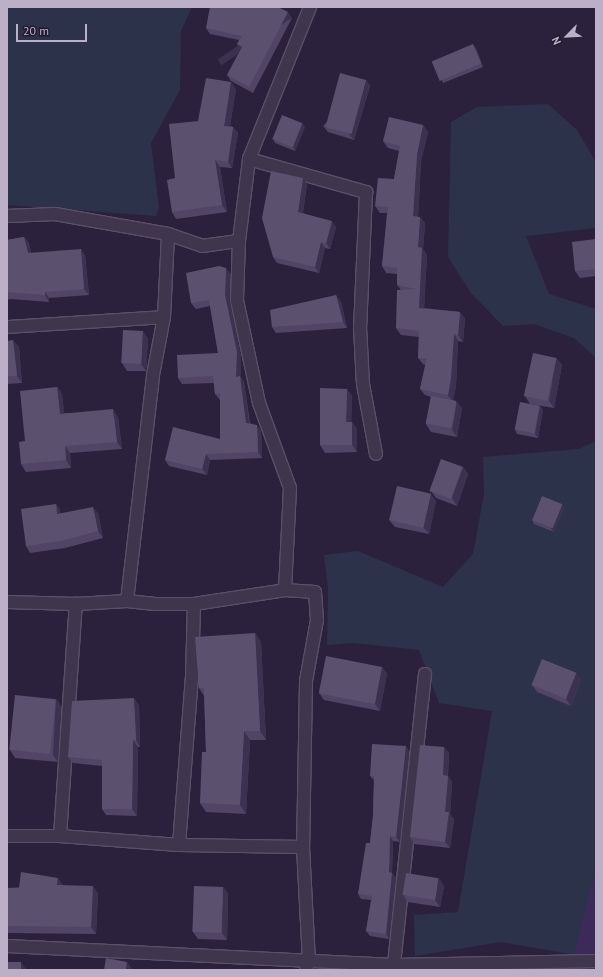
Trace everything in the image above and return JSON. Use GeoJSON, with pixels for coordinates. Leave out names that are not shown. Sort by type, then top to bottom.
{"type":"FeatureCollection","features":[{"type":"Feature","properties":{"kind":"street"},"geometry":{"type":"LineString","coordinates":[[285,590],[290,488],[259,403],[237,300],[239,241],[249,159],[310,7]]}},
{"type":"Feature","properties":{"kind":"street"},"geometry":{"type":"LineString","coordinates":[[249,159],[366,192],[360,327],[363,384],[376,454]]}},
{"type":"Feature","properties":{"kind":"street"},"geometry":{"type":"LineString","coordinates":[[7,216],[55,214],[168,234],[202,246],[239,241]]}},
{"type":"Feature","properties":{"kind":"street"},"geometry":{"type":"LineString","coordinates":[[127,601],[152,375],[164,317],[168,234]]}},
{"type":"Feature","properties":{"kind":"street"},"geometry":{"type":"LineString","coordinates":[[7,327],[164,317]]}},
{"type":"Feature","properties":{"kind":"street"},"geometry":{"type":"LineString","coordinates":[[7,602],[76,604],[127,601],[155,604],[194,604],[285,590],[315,592],[317,620],[306,680],[303,847],[308,965]]}},
{"type":"Feature","properties":{"kind":"street"},"geometry":{"type":"LineString","coordinates":[[60,836],[76,604]]}},
{"type":"Feature","properties":{"kind":"street"},"geometry":{"type":"LineString","coordinates":[[179,845],[192,676],[194,604]]}},
{"type":"Feature","properties":{"kind":"street"},"geometry":{"type":"LineString","coordinates":[[394,965],[424,674]]}},
{"type":"Feature","properties":{"kind":"street"},"geometry":{"type":"LineString","coordinates":[[7,836],[60,836],[179,845],[303,847]]}},
{"type":"Feature","properties":{"kind":"street"},"geometry":{"type":"LineString","coordinates":[[7,946],[308,965],[596,962]]}},
{"type":"Feature","properties":{"kind":"shaded area"},"geometry":{"type":"Polygon","coordinates":[[[7,7],[192,7],[181,31],[180,90],[151,143],[159,208],[156,216],[7,205],[7,7]]]}},
{"type":"Feature","properties":{"kind":"shaded area"},"geometry":{"type":"Polygon","coordinates":[[[548,104],[577,130],[596,162],[596,228],[526,236],[549,294],[596,309],[596,358],[574,338],[534,324],[503,326],[471,293],[448,257],[451,122],[477,107],[548,104]]]}},
{"type":"Feature","properties":{"kind":"shaded area"},"geometry":{"type":"Polygon","coordinates":[[[596,441],[596,869],[576,955],[501,942],[415,956],[414,915],[458,912],[492,711],[439,703],[419,650],[353,643],[327,645],[328,588],[324,555],[358,551],[443,587],[473,554],[484,494],[483,457],[579,449],[596,441]]]}},
{"type":"Feature","properties":{"kind":"shaded area"},"geometry":{"type":"Polygon","coordinates":[[[596,869],[596,970],[576,970],[575,952],[596,869]]]}},
{"type":"Feature","properties":{"kind":"building"},"geometry":{"type":"Polygon","coordinates":[[[210,7],[278,7],[288,12],[249,87],[227,75],[242,47],[237,44],[242,36],[206,28],[210,7]]]}},
{"type":"Feature","properties":{"kind":"building"},"geometry":{"type":"Polygon","coordinates":[[[473,44],[481,63],[440,81],[432,62],[473,44]]]}},
{"type":"Feature","properties":{"kind":"building"},"geometry":{"type":"Polygon","coordinates":[[[340,73],[366,80],[352,134],[326,127],[340,73]]]}},
{"type":"Feature","properties":{"kind":"building"},"geometry":{"type":"Polygon","coordinates":[[[206,78],[231,82],[224,126],[233,127],[228,162],[215,160],[222,205],[172,212],[167,180],[175,178],[169,124],[198,121],[206,78]]]}},
{"type":"Feature","properties":{"kind":"building"},"geometry":{"type":"Polygon","coordinates":[[[282,115],[302,123],[293,147],[272,139],[282,115]]]}},
{"type":"Feature","properties":{"kind":"building"},"geometry":{"type":"Polygon","coordinates":[[[389,117],[423,125],[417,154],[413,216],[420,217],[418,247],[422,248],[419,308],[460,312],[458,335],[454,334],[451,379],[448,395],[420,389],[427,358],[418,358],[419,331],[396,328],[397,290],[416,289],[397,285],[397,268],[382,266],[388,207],[375,206],[378,178],[394,179],[400,146],[383,141],[389,117]]]}},
{"type":"Feature","properties":{"kind":"building"},"geometry":{"type":"Polygon","coordinates":[[[271,171],[303,178],[298,212],[332,221],[326,243],[321,242],[315,267],[273,257],[262,218],[271,171]]]}},
{"type":"Feature","properties":{"kind":"building"},"geometry":{"type":"Polygon","coordinates":[[[24,237],[28,253],[81,249],[84,289],[45,292],[45,295],[7,292],[7,240],[24,237]]]}},
{"type":"Feature","properties":{"kind":"building"},"geometry":{"type":"Polygon","coordinates":[[[596,239],[596,269],[575,271],[572,242],[596,239]]]}},
{"type":"Feature","properties":{"kind":"building"},"geometry":{"type":"Polygon","coordinates":[[[219,266],[226,268],[225,295],[237,352],[236,377],[240,376],[246,423],[257,425],[258,452],[206,454],[202,469],[165,460],[173,427],[220,439],[220,393],[215,394],[213,376],[178,378],[177,355],[218,353],[209,300],[191,303],[186,273],[219,266]]]}},
{"type":"Feature","properties":{"kind":"building"},"geometry":{"type":"Polygon","coordinates":[[[336,295],[343,322],[272,327],[270,310],[336,295]]]}},
{"type":"Feature","properties":{"kind":"building"},"geometry":{"type":"Polygon","coordinates":[[[123,330],[143,331],[141,364],[121,363],[123,330]]]}},
{"type":"Feature","properties":{"kind":"building"},"geometry":{"type":"Polygon","coordinates":[[[13,340],[17,376],[7,376],[7,341],[13,340]]]}},
{"type":"Feature","properties":{"kind":"building"},"geometry":{"type":"Polygon","coordinates":[[[533,353],[556,358],[547,401],[524,396],[533,353]]]}},
{"type":"Feature","properties":{"kind":"building"},"geometry":{"type":"Polygon","coordinates":[[[57,387],[60,414],[113,409],[117,442],[65,446],[66,460],[21,464],[19,442],[25,441],[20,391],[57,387]]]}},
{"type":"Feature","properties":{"kind":"building"},"geometry":{"type":"Polygon","coordinates":[[[320,388],[347,389],[346,422],[352,422],[352,445],[320,445],[320,388]]]}},
{"type":"Feature","properties":{"kind":"building"},"geometry":{"type":"Polygon","coordinates":[[[431,396],[457,401],[451,428],[426,423],[431,396]]]}},
{"type":"Feature","properties":{"kind":"building"},"geometry":{"type":"Polygon","coordinates":[[[520,402],[540,406],[534,433],[515,429],[520,402]]]}},
{"type":"Feature","properties":{"kind":"building"},"geometry":{"type":"Polygon","coordinates":[[[441,459],[463,467],[451,499],[429,491],[441,459]]]}},
{"type":"Feature","properties":{"kind":"building"},"geometry":{"type":"Polygon","coordinates":[[[397,486],[431,494],[423,528],[389,520],[397,486]]]}},
{"type":"Feature","properties":{"kind":"building"},"geometry":{"type":"Polygon","coordinates":[[[542,496],[562,504],[553,528],[532,520],[542,496]]]}},
{"type":"Feature","properties":{"kind":"building"},"geometry":{"type":"Polygon","coordinates":[[[56,504],[57,514],[93,507],[98,531],[61,541],[26,546],[21,509],[56,504]]]}},
{"type":"Feature","properties":{"kind":"building"},"geometry":{"type":"Polygon","coordinates":[[[255,633],[260,731],[244,731],[240,805],[200,803],[202,752],[206,752],[204,688],[199,688],[195,637],[255,633]]]}},
{"type":"Feature","properties":{"kind":"building"},"geometry":{"type":"Polygon","coordinates":[[[326,656],[382,667],[375,704],[319,693],[326,656]]]}},
{"type":"Feature","properties":{"kind":"building"},"geometry":{"type":"Polygon","coordinates":[[[542,659],[576,673],[566,699],[532,685],[542,659]]]}},
{"type":"Feature","properties":{"kind":"building"},"geometry":{"type":"Polygon","coordinates":[[[15,695],[56,699],[50,754],[9,750],[15,695]]]}},
{"type":"Feature","properties":{"kind":"building"},"geometry":{"type":"Polygon","coordinates":[[[134,698],[136,740],[133,740],[132,809],[102,809],[102,760],[68,757],[72,701],[134,698]]]}},
{"type":"Feature","properties":{"kind":"building"},"geometry":{"type":"Polygon","coordinates":[[[372,744],[406,746],[396,837],[390,836],[389,872],[392,873],[386,934],[366,931],[372,896],[358,894],[366,843],[370,843],[373,816],[374,776],[370,776],[372,744]]]}},
{"type":"Feature","properties":{"kind":"building"},"geometry":{"type":"Polygon","coordinates":[[[420,745],[444,747],[443,775],[448,776],[445,812],[449,812],[445,842],[410,837],[420,745]]]}},
{"type":"Feature","properties":{"kind":"building"},"geometry":{"type":"Polygon","coordinates":[[[21,872],[58,878],[57,885],[93,886],[91,927],[7,926],[7,888],[19,888],[21,872]]]}},
{"type":"Feature","properties":{"kind":"building"},"geometry":{"type":"Polygon","coordinates":[[[406,873],[439,878],[435,900],[403,895],[406,873]]]}},
{"type":"Feature","properties":{"kind":"building"},"geometry":{"type":"Polygon","coordinates":[[[194,886],[223,887],[221,933],[192,932],[194,886]]]}},
{"type":"Feature","properties":{"kind":"building"},"geometry":{"type":"Polygon","coordinates":[[[106,958],[127,962],[126,970],[104,970],[106,958]]]}},
{"type":"Feature","properties":{"kind":"building"},"geometry":{"type":"Polygon","coordinates":[[[7,962],[21,962],[21,970],[7,970],[7,962]]]}}]}
